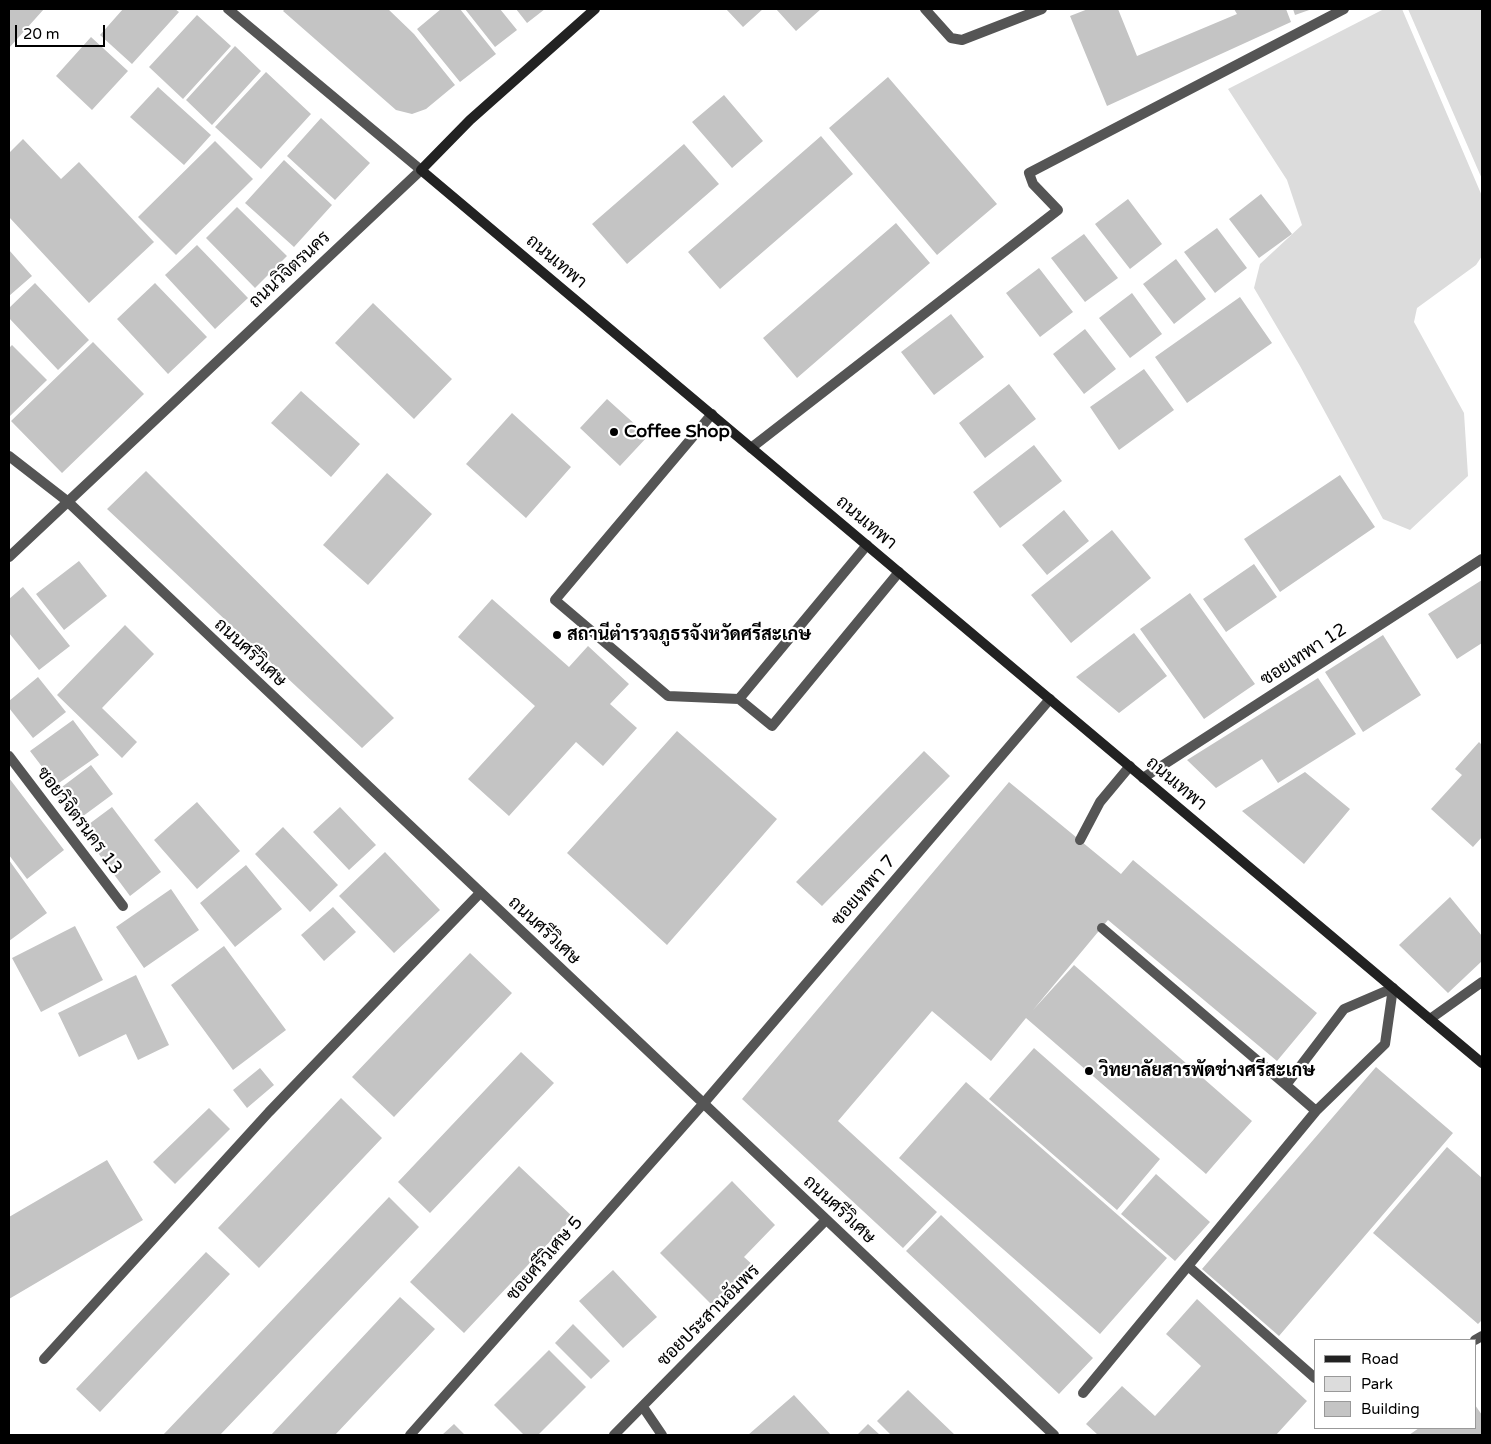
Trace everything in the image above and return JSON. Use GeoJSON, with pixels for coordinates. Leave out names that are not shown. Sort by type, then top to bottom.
{"type":"FeatureCollection","features":[{"type":"Feature","properties":{"kind":"main road","name":"ถนนวิจิตรนคร"},"geometry":{"type":"LineString","coordinates":[[421,170],[470,120],[595,9]]}},
{"type":"Feature","properties":{"kind":"main road","name":"ถนนเทพา"},"geometry":{"type":"LineString","coordinates":[[421,170],[1482,1063]]}},
{"type":"Feature","properties":{"kind":"street","name":"ถนนเทพา"},"geometry":{"type":"LineString","coordinates":[[228,9],[421,170]]}},
{"type":"Feature","properties":{"kind":"street"},"geometry":{"type":"LineString","coordinates":[[926,9],[951,38],[962,40],[1042,9]]}},
{"type":"Feature","properties":{"kind":"street"},"geometry":{"type":"LineString","coordinates":[[751,448],[1058,210],[1033,184],[1030,173],[1344,9]]}},
{"type":"Feature","properties":{"kind":"street","name":"ถนนวิจิตรนคร"},"geometry":{"type":"LineString","coordinates":[[9,557],[421,170]]}},
{"type":"Feature","properties":{"kind":"street"},"geometry":{"type":"LineString","coordinates":[[712,414],[555,600],[668,696],[739,698],[772,726],[899,572]]}},
{"type":"Feature","properties":{"kind":"street","name":"ถนนศรีวิเศษ"},"geometry":{"type":"LineString","coordinates":[[9,456],[67,502],[1054,1435]]}},
{"type":"Feature","properties":{"kind":"street"},"geometry":{"type":"LineString","coordinates":[[739,698],[867,545]]}},
{"type":"Feature","properties":{"kind":"street","name":"ซอยเทพา 12"},"geometry":{"type":"LineString","coordinates":[[1143,778],[1482,559]]}},
{"type":"Feature","properties":{"kind":"street","name":"ซอยเทพา 7"},"geometry":{"type":"LineString","coordinates":[[703,1104],[1050,699]]}},
{"type":"Feature","properties":{"kind":"street","name":"ซอยวิจิตรนคร 13"},"geometry":{"type":"LineString","coordinates":[[9,756],[122,906]]}},
{"type":"Feature","properties":{"kind":"street"},"geometry":{"type":"LineString","coordinates":[[1080,840],[1100,802],[1130,766]]}},
{"type":"Feature","properties":{"kind":"street"},"geometry":{"type":"LineString","coordinates":[[44,1359],[269,1112],[480,893]]}},
{"type":"Feature","properties":{"kind":"street"},"geometry":{"type":"LineString","coordinates":[[1102,928],[1316,1111]]}},
{"type":"Feature","properties":{"kind":"street"},"geometry":{"type":"LineString","coordinates":[[1430,1018],[1482,982]]}},
{"type":"Feature","properties":{"kind":"street"},"geometry":{"type":"LineString","coordinates":[[1286,1085],[1344,1009],[1393,988]]}},
{"type":"Feature","properties":{"kind":"street"},"geometry":{"type":"LineString","coordinates":[[1083,1393],[1316,1111],[1385,1044],[1393,988]]}},
{"type":"Feature","properties":{"kind":"street","name":"ซอยศรีวิเศษ 5"},"geometry":{"type":"LineString","coordinates":[[410,1435],[703,1104]]}},
{"type":"Feature","properties":{"kind":"street","name":"ซอยประสานอัมพร"},"geometry":{"type":"LineString","coordinates":[[614,1435],[826,1220]]}},
{"type":"Feature","properties":{"kind":"street"},"geometry":{"type":"LineString","coordinates":[[1188,1266],[1314,1377]]}},
{"type":"Feature","properties":{"kind":"street"},"geometry":{"type":"LineString","coordinates":[[643,1407],[662,1435]]}},
{"type":"Feature","properties":{"kind":"green space"},"geometry":{"type":"Polygon","coordinates":[[[1384,9],[1402,9],[1482,196],[1482,256],[1476,265],[1417,308],[1414,322],[1464,413],[1468,476],[1410,530],[1383,519],[1300,366],[1254,288],[1260,264],[1302,225],[1287,180],[1228,89],[1384,9]]]}},
{"type":"Feature","properties":{"kind":"green space"},"geometry":{"type":"Polygon","coordinates":[[[1408,9],[1482,9],[1482,179],[1408,9]]]}},
{"type":"Feature","properties":{"kind":"building"},"geometry":{"type":"Polygon","coordinates":[[[9,9],[44,9],[9,48],[9,9]]]}},
{"type":"Feature","properties":{"kind":"building"},"geometry":{"type":"Polygon","coordinates":[[[123,9],[175,9],[179,12],[132,64],[100,35],[123,9]]]}},
{"type":"Feature","properties":{"kind":"building"},"geometry":{"type":"Polygon","coordinates":[[[285,9],[388,9],[414,34],[455,85],[426,109],[412,114],[396,110],[283,11],[285,9]]]}},
{"type":"Feature","properties":{"kind":"building"},"geometry":{"type":"Polygon","coordinates":[[[441,9],[460,9],[496,54],[460,82],[417,29],[441,9]]]}},
{"type":"Feature","properties":{"kind":"building"},"geometry":{"type":"Polygon","coordinates":[[[465,9],[500,9],[517,30],[495,47],[465,9]]]}},
{"type":"Feature","properties":{"kind":"building"},"geometry":{"type":"Polygon","coordinates":[[[516,9],[545,9],[527,23],[516,9]]]}},
{"type":"Feature","properties":{"kind":"building"},"geometry":{"type":"Polygon","coordinates":[[[726,9],[763,9],[743,27],[726,9]]]}},
{"type":"Feature","properties":{"kind":"building"},"geometry":{"type":"Polygon","coordinates":[[[776,9],[821,9],[796,31],[776,9]]]}},
{"type":"Feature","properties":{"kind":"building"},"geometry":{"type":"Polygon","coordinates":[[[1088,9],[1118,9],[1137,56],[1237,14],[1234,9],[1286,9],[1291,22],[1107,106],[1070,16],[1088,9]]]}},
{"type":"Feature","properties":{"kind":"building"},"geometry":{"type":"Polygon","coordinates":[[[1293,9],[1312,9],[1295,15],[1293,9]]]}},
{"type":"Feature","properties":{"kind":"building"},"geometry":{"type":"Polygon","coordinates":[[[197,15],[231,46],[183,99],[149,67],[197,15]]]}},
{"type":"Feature","properties":{"kind":"building"},"geometry":{"type":"Polygon","coordinates":[[[91,37],[128,71],[92,110],[56,76],[91,37]]]}},
{"type":"Feature","properties":{"kind":"building"},"geometry":{"type":"Polygon","coordinates":[[[235,46],[261,71],[212,125],[186,100],[235,46]]]}},
{"type":"Feature","properties":{"kind":"building"},"geometry":{"type":"Polygon","coordinates":[[[266,72],[311,114],[261,169],[215,127],[266,72]]]}},
{"type":"Feature","properties":{"kind":"building"},"geometry":{"type":"Polygon","coordinates":[[[888,77],[997,204],[937,255],[829,128],[888,77]]]}},
{"type":"Feature","properties":{"kind":"building"},"geometry":{"type":"Polygon","coordinates":[[[158,87],[211,135],[184,165],[130,117],[158,87]]]}},
{"type":"Feature","properties":{"kind":"building"},"geometry":{"type":"Polygon","coordinates":[[[724,95],[763,141],[732,168],[692,122],[724,95]]]}},
{"type":"Feature","properties":{"kind":"building"},"geometry":{"type":"Polygon","coordinates":[[[321,118],[370,163],[335,200],[287,156],[321,118]]]}},
{"type":"Feature","properties":{"kind":"building"},"geometry":{"type":"Polygon","coordinates":[[[821,136],[853,174],[720,289],[688,252],[821,136]]]}},
{"type":"Feature","properties":{"kind":"building"},"geometry":{"type":"Polygon","coordinates":[[[23,139],[61,179],[79,162],[154,242],[89,303],[9,217],[9,153],[23,139]]]}},
{"type":"Feature","properties":{"kind":"building"},"geometry":{"type":"Polygon","coordinates":[[[215,141],[253,179],[176,255],[138,217],[215,141]]]}},
{"type":"Feature","properties":{"kind":"building"},"geometry":{"type":"Polygon","coordinates":[[[684,144],[719,184],[627,264],[592,224],[684,144]]]}},
{"type":"Feature","properties":{"kind":"building"},"geometry":{"type":"Polygon","coordinates":[[[284,160],[332,205],[294,247],[245,203],[284,160]]]}},
{"type":"Feature","properties":{"kind":"building"},"geometry":{"type":"Polygon","coordinates":[[[1261,194],[1292,234],[1259,258],[1229,219],[1261,194]]]}},
{"type":"Feature","properties":{"kind":"building"},"geometry":{"type":"Polygon","coordinates":[[[1128,199],[1162,244],[1130,269],[1095,224],[1128,199]]]}},
{"type":"Feature","properties":{"kind":"building"},"geometry":{"type":"Polygon","coordinates":[[[237,207],[287,256],[255,288],[206,238],[237,207]]]}},
{"type":"Feature","properties":{"kind":"building"},"geometry":{"type":"Polygon","coordinates":[[[896,223],[930,263],[797,378],[763,338],[896,223]]]}},
{"type":"Feature","properties":{"kind":"building"},"geometry":{"type":"Polygon","coordinates":[[[1217,228],[1247,268],[1215,293],[1184,252],[1217,228]]]}},
{"type":"Feature","properties":{"kind":"building"},"geometry":{"type":"Polygon","coordinates":[[[1084,234],[1118,278],[1085,302],[1051,258],[1084,234]]]}},
{"type":"Feature","properties":{"kind":"building"},"geometry":{"type":"Polygon","coordinates":[[[197,245],[248,298],[215,329],[165,275],[197,245]]]}},
{"type":"Feature","properties":{"kind":"building"},"geometry":{"type":"Polygon","coordinates":[[[9,250],[32,276],[9,296],[9,250]]]}},
{"type":"Feature","properties":{"kind":"building"},"geometry":{"type":"Polygon","coordinates":[[[1176,259],[1206,299],[1174,324],[1143,284],[1176,259]]]}},
{"type":"Feature","properties":{"kind":"building"},"geometry":{"type":"Polygon","coordinates":[[[1039,268],[1073,312],[1040,337],[1006,293],[1039,268]]]}},
{"type":"Feature","properties":{"kind":"building"},"geometry":{"type":"Polygon","coordinates":[[[35,283],[89,340],[58,370],[9,318],[9,308],[35,283]]]}},
{"type":"Feature","properties":{"kind":"building"},"geometry":{"type":"Polygon","coordinates":[[[155,283],[207,337],[168,374],[117,319],[155,283]]]}},
{"type":"Feature","properties":{"kind":"building"},"geometry":{"type":"Polygon","coordinates":[[[1132,293],[1162,334],[1130,358],[1099,318],[1132,293]]]}},
{"type":"Feature","properties":{"kind":"building"},"geometry":{"type":"Polygon","coordinates":[[[1240,297],[1272,343],[1187,403],[1155,357],[1240,297]]]}},
{"type":"Feature","properties":{"kind":"building"},"geometry":{"type":"Polygon","coordinates":[[[373,303],[452,379],[414,419],[335,343],[373,303]]]}},
{"type":"Feature","properties":{"kind":"building"},"geometry":{"type":"Polygon","coordinates":[[[951,314],[984,357],[934,395],[901,352],[951,314]]]}},
{"type":"Feature","properties":{"kind":"building"},"geometry":{"type":"Polygon","coordinates":[[[1085,329],[1116,369],[1084,394],[1053,354],[1085,329]]]}},
{"type":"Feature","properties":{"kind":"building"},"geometry":{"type":"Polygon","coordinates":[[[93,342],[144,394],[62,473],[11,421],[93,342]]]}},
{"type":"Feature","properties":{"kind":"building"},"geometry":{"type":"Polygon","coordinates":[[[12,345],[47,380],[9,417],[9,348],[12,345]]]}},
{"type":"Feature","properties":{"kind":"building"},"geometry":{"type":"Polygon","coordinates":[[[1144,369],[1174,410],[1119,450],[1090,407],[1144,369]]]}},
{"type":"Feature","properties":{"kind":"building"},"geometry":{"type":"Polygon","coordinates":[[[1009,384],[1036,419],[985,458],[959,423],[1009,384]]]}},
{"type":"Feature","properties":{"kind":"building"},"geometry":{"type":"Polygon","coordinates":[[[301,391],[360,444],[331,477],[271,423],[301,391]]]}},
{"type":"Feature","properties":{"kind":"building","name":"Coffee Shop"},"geometry":{"type":"Polygon","coordinates":[[[607,399],[648,436],[620,466],[580,428],[607,399]]]}},
{"type":"Feature","properties":{"kind":"building"},"geometry":{"type":"Polygon","coordinates":[[[512,413],[571,467],[526,518],[466,464],[512,413]]]}},
{"type":"Feature","properties":{"kind":"building"},"geometry":{"type":"Polygon","coordinates":[[[1034,445],[1062,481],[1000,528],[973,492],[1034,445]]]}},
{"type":"Feature","properties":{"kind":"building"},"geometry":{"type":"Polygon","coordinates":[[[146,471],[394,718],[362,748],[107,509],[146,471]]]}},
{"type":"Feature","properties":{"kind":"building"},"geometry":{"type":"Polygon","coordinates":[[[387,473],[432,514],[368,585],[323,545],[387,473]]]}},
{"type":"Feature","properties":{"kind":"building"},"geometry":{"type":"Polygon","coordinates":[[[1340,475],[1375,527],[1280,592],[1244,539],[1340,475]]]}},
{"type":"Feature","properties":{"kind":"building"},"geometry":{"type":"Polygon","coordinates":[[[1064,510],[1089,541],[1047,575],[1022,545],[1064,510]]]}},
{"type":"Feature","properties":{"kind":"building"},"geometry":{"type":"Polygon","coordinates":[[[1112,530],[1151,578],[1071,643],[1031,595],[1112,530]]]}},
{"type":"Feature","properties":{"kind":"building"},"geometry":{"type":"Polygon","coordinates":[[[79,561],[107,596],[64,630],[36,594],[79,561]]]}},
{"type":"Feature","properties":{"kind":"building"},"geometry":{"type":"Polygon","coordinates":[[[1254,564],[1277,597],[1226,632],[1203,599],[1254,564]]]}},
{"type":"Feature","properties":{"kind":"building"},"geometry":{"type":"Polygon","coordinates":[[[1482,580],[1482,643],[1457,659],[1428,614],[1482,580]]]}},
{"type":"Feature","properties":{"kind":"building"},"geometry":{"type":"Polygon","coordinates":[[[23,587],[70,646],[39,670],[9,633],[9,599],[23,587]]]}},
{"type":"Feature","properties":{"kind":"building"},"geometry":{"type":"Polygon","coordinates":[[[1190,593],[1255,684],[1204,719],[1140,629],[1190,593]]]}},
{"type":"Feature","properties":{"kind":"building"},"geometry":{"type":"Polygon","coordinates":[[[492,599],[569,667],[588,646],[629,684],[610,704],[637,728],[603,766],[576,742],[509,816],[468,779],[535,706],[458,637],[492,599]]]}},
{"type":"Feature","properties":{"kind":"building"},"geometry":{"type":"Polygon","coordinates":[[[125,625],[154,654],[102,708],[137,742],[122,758],[57,695],[125,625]]]}},
{"type":"Feature","properties":{"kind":"building"},"geometry":{"type":"Polygon","coordinates":[[[1134,633],[1167,676],[1119,713],[1076,677],[1134,633]]]}},
{"type":"Feature","properties":{"kind":"building"},"geometry":{"type":"Polygon","coordinates":[[[1383,635],[1421,695],[1363,732],[1325,672],[1383,635]]]}},
{"type":"Feature","properties":{"kind":"building"},"geometry":{"type":"Polygon","coordinates":[[[38,677],[66,712],[33,738],[9,708],[9,701],[38,677]]]}},
{"type":"Feature","properties":{"kind":"building"},"geometry":{"type":"Polygon","coordinates":[[[1318,678],[1356,734],[1278,783],[1262,759],[1216,788],[1187,760],[1318,678]]]}},
{"type":"Feature","properties":{"kind":"building"},"geometry":{"type":"Polygon","coordinates":[[[73,720],[99,755],[56,785],[30,751],[73,720]]]}},
{"type":"Feature","properties":{"kind":"building"},"geometry":{"type":"Polygon","coordinates":[[[677,731],[777,819],[667,945],[567,853],[677,731]]]}},
{"type":"Feature","properties":{"kind":"building"},"geometry":{"type":"Polygon","coordinates":[[[1479,742],[1482,745],[1482,837],[1473,847],[1431,809],[1462,775],[1455,769],[1479,742]]]}},
{"type":"Feature","properties":{"kind":"building"},"geometry":{"type":"Polygon","coordinates":[[[924,751],[950,776],[822,906],[796,882],[924,751]]]}},
{"type":"Feature","properties":{"kind":"building"},"geometry":{"type":"Polygon","coordinates":[[[91,765],[113,794],[75,822],[54,793],[91,765]]]}},
{"type":"Feature","properties":{"kind":"building"},"geometry":{"type":"Polygon","coordinates":[[[1305,772],[1350,809],[1304,864],[1242,811],[1305,772]]]}},
{"type":"Feature","properties":{"kind":"building"},"geometry":{"type":"Polygon","coordinates":[[[9,778],[64,850],[27,879],[9,855],[9,778]]]}},
{"type":"Feature","properties":{"kind":"building"},"geometry":{"type":"Polygon","coordinates":[[[1009,782],[1121,874],[1133,860],[1317,1013],[1277,1061],[1108,920],[1033,1010],[1074,965],[1252,1121],[1206,1174],[1026,1018],[991,1061],[932,1011],[838,1121],[937,1212],[903,1248],[742,1099],[1009,782]]]}},
{"type":"Feature","properties":{"kind":"building"},"geometry":{"type":"Polygon","coordinates":[[[197,802],[240,851],[197,889],[154,840],[197,802]]]}},
{"type":"Feature","properties":{"kind":"building"},"geometry":{"type":"Polygon","coordinates":[[[112,807],[161,872],[130,896],[81,830],[112,807]]]}},
{"type":"Feature","properties":{"kind":"building"},"geometry":{"type":"Polygon","coordinates":[[[340,807],[376,845],[349,870],[313,832],[340,807]]]}},
{"type":"Feature","properties":{"kind":"building"},"geometry":{"type":"Polygon","coordinates":[[[283,827],[338,885],[310,912],[255,854],[283,827]]]}},
{"type":"Feature","properties":{"kind":"building"},"geometry":{"type":"Polygon","coordinates":[[[385,852],[440,910],[394,953],[339,896],[385,852]]]}},
{"type":"Feature","properties":{"kind":"building"},"geometry":{"type":"Polygon","coordinates":[[[9,860],[47,913],[9,941],[9,860]]]}},
{"type":"Feature","properties":{"kind":"building"},"geometry":{"type":"Polygon","coordinates":[[[246,865],[282,909],[235,947],[200,903],[246,865]]]}},
{"type":"Feature","properties":{"kind":"building"},"geometry":{"type":"Polygon","coordinates":[[[171,889],[199,930],[144,968],[116,927],[171,889]]]}},
{"type":"Feature","properties":{"kind":"building"},"geometry":{"type":"Polygon","coordinates":[[[1450,897],[1482,936],[1482,961],[1448,993],[1399,945],[1450,897]]]}},
{"type":"Feature","properties":{"kind":"building"},"geometry":{"type":"Polygon","coordinates":[[[333,907],[356,932],[324,961],[301,935],[333,907]]]}},
{"type":"Feature","properties":{"kind":"building"},"geometry":{"type":"Polygon","coordinates":[[[75,926],[103,980],[41,1012],[12,958],[75,926]]]}},
{"type":"Feature","properties":{"kind":"building"},"geometry":{"type":"Polygon","coordinates":[[[224,946],[286,1030],[233,1070],[171,985],[224,946]]]}},
{"type":"Feature","properties":{"kind":"building"},"geometry":{"type":"Polygon","coordinates":[[[470,953],[512,993],[394,1117],[352,1077],[470,953]]]}},
{"type":"Feature","properties":{"kind":"building"},"geometry":{"type":"Polygon","coordinates":[[[136,975],[169,1045],[138,1060],[126,1034],[79,1057],[58,1013],[136,975]]]}},
{"type":"Feature","properties":{"kind":"building"},"geometry":{"type":"Polygon","coordinates":[[[1034,1048],[1160,1159],[1117,1210],[989,1099],[1034,1048]]]}},
{"type":"Feature","properties":{"kind":"building"},"geometry":{"type":"Polygon","coordinates":[[[521,1052],[554,1083],[430,1213],[398,1182],[521,1052]]]}},
{"type":"Feature","properties":{"kind":"building"},"geometry":{"type":"Polygon","coordinates":[[[1376,1067],[1453,1133],[1279,1336],[1202,1269],[1376,1067]]]}},
{"type":"Feature","properties":{"kind":"building"},"geometry":{"type":"Polygon","coordinates":[[[260,1068],[274,1085],[247,1108],[233,1090],[260,1068]]]}},
{"type":"Feature","properties":{"kind":"building"},"geometry":{"type":"Polygon","coordinates":[[[966,1082],[1167,1258],[1100,1334],[899,1158],[966,1082]]]}},
{"type":"Feature","properties":{"kind":"building"},"geometry":{"type":"Polygon","coordinates":[[[341,1098],[382,1138],[259,1268],[218,1228],[341,1098]]]}},
{"type":"Feature","properties":{"kind":"building"},"geometry":{"type":"Polygon","coordinates":[[[209,1108],[230,1129],[175,1184],[153,1162],[209,1108]]]}},
{"type":"Feature","properties":{"kind":"building"},"geometry":{"type":"Polygon","coordinates":[[[1447,1147],[1482,1178],[1482,1320],[1478,1324],[1373,1233],[1447,1147]]]}},
{"type":"Feature","properties":{"kind":"building"},"geometry":{"type":"Polygon","coordinates":[[[107,1160],[143,1220],[9,1299],[9,1217],[107,1160]]]}},
{"type":"Feature","properties":{"kind":"building"},"geometry":{"type":"Polygon","coordinates":[[[519,1166],[573,1217],[464,1333],[410,1282],[519,1166]]]}},
{"type":"Feature","properties":{"kind":"building"},"geometry":{"type":"Polygon","coordinates":[[[1156,1174],[1210,1222],[1175,1261],[1121,1214],[1156,1174]]]}},
{"type":"Feature","properties":{"kind":"building"},"geometry":{"type":"Polygon","coordinates":[[[732,1181],[775,1225],[744,1257],[755,1267],[714,1307],[660,1253],[732,1181]]]}},
{"type":"Feature","properties":{"kind":"building"},"geometry":{"type":"Polygon","coordinates":[[[389,1197],[419,1227],[220,1435],[163,1435],[389,1197]]]}},
{"type":"Feature","properties":{"kind":"building"},"geometry":{"type":"Polygon","coordinates":[[[941,1215],[1093,1358],[1059,1394],[906,1251],[941,1215]]]}},
{"type":"Feature","properties":{"kind":"building"},"geometry":{"type":"Polygon","coordinates":[[[206,1252],[230,1274],[100,1412],[76,1389],[206,1252]]]}},
{"type":"Feature","properties":{"kind":"building"},"geometry":{"type":"Polygon","coordinates":[[[613,1270],[657,1317],[623,1348],[579,1301],[613,1270]]]}},
{"type":"Feature","properties":{"kind":"building"},"geometry":{"type":"Polygon","coordinates":[[[400,1297],[435,1329],[335,1435],[271,1435],[400,1297]]]}},
{"type":"Feature","properties":{"kind":"building"},"geometry":{"type":"Polygon","coordinates":[[[1197,1299],[1307,1401],[1276,1435],[1098,1435],[1086,1424],[1122,1386],[1155,1416],[1201,1366],[1166,1334],[1197,1299]]]}},
{"type":"Feature","properties":{"kind":"building"},"geometry":{"type":"Polygon","coordinates":[[[573,1324],[610,1361],[591,1379],[555,1343],[573,1324]]]}},
{"type":"Feature","properties":{"kind":"building"},"geometry":{"type":"Polygon","coordinates":[[[549,1350],[586,1387],[538,1435],[524,1435],[494,1405],[549,1350]]]}},
{"type":"Feature","properties":{"kind":"building"},"geometry":{"type":"Polygon","coordinates":[[[908,1390],[955,1435],[891,1435],[877,1421],[908,1390]]]}},
{"type":"Feature","properties":{"kind":"building"},"geometry":{"type":"Polygon","coordinates":[[[794,1395],[831,1435],[748,1435],[794,1395]]]}},
{"type":"Feature","properties":{"kind":"building"},"geometry":{"type":"Polygon","coordinates":[[[1476,1406],[1482,1415],[1482,1435],[1409,1435],[1418,1429],[1476,1429],[1476,1406]]]}},
{"type":"Feature","properties":{"kind":"building"},"geometry":{"type":"Polygon","coordinates":[[[454,1424],[465,1435],[442,1435],[454,1424]]]}},
{"type":"Feature","properties":{"kind":"building"},"geometry":{"type":"Polygon","coordinates":[[[868,1424],[880,1435],[857,1435],[868,1424]]]}},
{"type":"Feature","properties":{"kind":"place","name":"Coffee Shop"},"geometry":{"type":"Point","coordinates":[614,432]}},
{"type":"Feature","properties":{"kind":"place","name":"สถานีตำรวจภูธรจังหวัดศรีสะเกษ"},"geometry":{"type":"Point","coordinates":[557,635]}},
{"type":"Feature","properties":{"kind":"place","name":"วิทยาลัยสารพัดช่างศรีสะเกษ"},"geometry":{"type":"Point","coordinates":[1089,1071]}}]}
